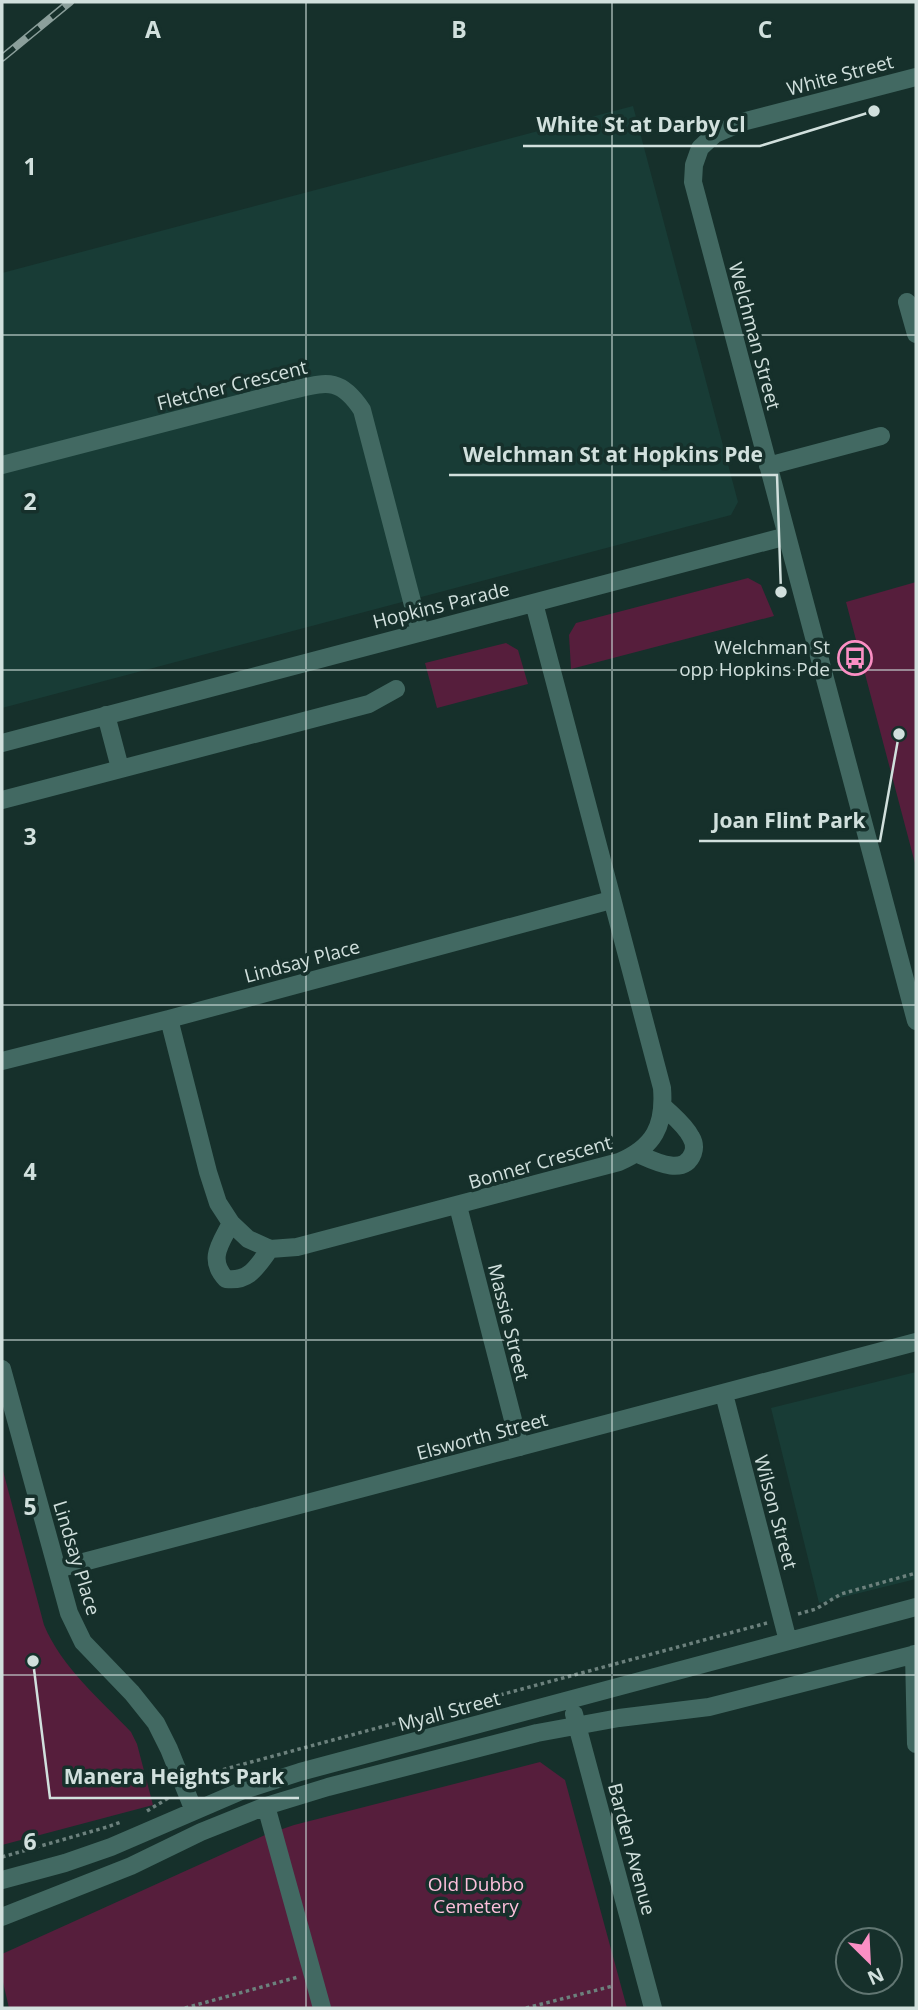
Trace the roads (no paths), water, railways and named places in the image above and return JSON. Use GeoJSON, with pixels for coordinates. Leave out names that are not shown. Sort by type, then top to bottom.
{"type":"FeatureCollection","features":[{"type":"Feature","properties":{"kind":"street","name":"White Street"},"geometry":{"type":"LineString","coordinates":[[700,148],[715,134],[746,121],[916,77]]}},
{"type":"Feature","properties":{"kind":"street","name":"Welchman Street"},"geometry":{"type":"LineString","coordinates":[[700,148],[694,165],[693,182],[916,1021]]}},
{"type":"Feature","properties":{"kind":"street"},"geometry":{"type":"LineString","coordinates":[[906,302],[916,334]]}},
{"type":"Feature","properties":{"kind":"street","name":"Fletcher Crescent"},"geometry":{"type":"LineString","coordinates":[[2,465],[288,391],[336,384],[351,394],[362,410],[420,632]]}},
{"type":"Feature","properties":{"kind":"street"},"geometry":{"type":"LineString","coordinates":[[768,466],[881,436]]}},
{"type":"Feature","properties":{"kind":"street","name":"Hopkins Parade"},"geometry":{"type":"LineString","coordinates":[[2,743],[787,536]]}},
{"type":"Feature","properties":{"kind":"street"},"geometry":{"type":"LineString","coordinates":[[534,603],[662,1088],[664,1107],[692,1137],[695,1147],[692,1157],[673,1167],[638,1154]]}},
{"type":"Feature","properties":{"kind":"street"},"geometry":{"type":"LineString","coordinates":[[2,800],[369,704],[396,689]]}},
{"type":"Feature","properties":{"kind":"street"},"geometry":{"type":"LineString","coordinates":[[106,715],[120,768]]}},
{"type":"Feature","properties":{"kind":"street","name":"Lindsay Place"},"geometry":{"type":"LineString","coordinates":[[2,1060],[169,1019],[611,900]]}},
{"type":"Feature","properties":{"kind":"street"},"geometry":{"type":"LineString","coordinates":[[169,1019],[218,1203],[231,1223],[248,1239],[270,1249],[247,1276],[237,1281],[226,1279],[219,1272],[216,1261],[217,1251],[231,1223]]}},
{"type":"Feature","properties":{"kind":"street","name":"Bonner Crescent"},"geometry":{"type":"LineString","coordinates":[[270,1249],[297,1247],[619,1162],[638,1154],[651,1140],[664,1107]]}},
{"type":"Feature","properties":{"kind":"street","name":"Massie Street"},"geometry":{"type":"LineString","coordinates":[[457,1206],[520,1447]]}},
{"type":"Feature","properties":{"kind":"street","name":"Elsworth Street"},"geometry":{"type":"LineString","coordinates":[[58,1569],[916,1342]]}},
{"type":"Feature","properties":{"kind":"street","name":"Lindsay Place"},"geometry":{"type":"LineString","coordinates":[[2,1369],[9,1429],[58,1569],[69,1613],[83,1642],[132,1693],[156,1723],[194,1811]]}},
{"type":"Feature","properties":{"kind":"street","name":"Wilson Street"},"geometry":{"type":"LineString","coordinates":[[724,1394],[788,1641]]}},
{"type":"Feature","properties":{"kind":"street","name":"Myall Street"},"geometry":{"type":"LineString","coordinates":[[2,1880],[111,1847],[241,1791],[300,1772],[916,1607]]}},
{"type":"Feature","properties":{"kind":"street"},"geometry":{"type":"LineString","coordinates":[[2,1917],[131,1866],[201,1832],[266,1805],[328,1787],[537,1733],[709,1707],[915,1654],[916,1744]]}},
{"type":"Feature","properties":{"kind":"street","name":"Barden Avenue"},"geometry":{"type":"LineString","coordinates":[[570,1701],[653,2008]]}},
{"type":"Feature","properties":{"kind":"street"},"geometry":{"type":"LineString","coordinates":[[266,1805],[322,2008]]}},
{"type":"Feature","properties":{"kind":"railway"},"geometry":{"type":"LineString","coordinates":[[2,58],[70,2]]}},
{"type":"Feature","properties":{"kind":"place","name":"White St at Darby Cl"},"geometry":{"type":"Point","coordinates":[874,111]}},
{"type":"Feature","properties":{"kind":"place","name":"Welchman St at Hopkins Pde"},"geometry":{"type":"Point","coordinates":[781,592]}},
{"type":"Feature","properties":{"kind":"place","name":"Welchman St opp Hopkins Pde"},"geometry":{"type":"Point","coordinates":[855,658]}},
{"type":"Feature","properties":{"kind":"place","name":"Joan Flint Park"},"geometry":{"type":"Point","coordinates":[899,734]}},
{"type":"Feature","properties":{"kind":"place","name":"Manera Heights Park"},"geometry":{"type":"Point","coordinates":[33,1661]}},
{"type":"Feature","properties":{"kind":"park label","name":"Old Dubbo Cemetery"},"geometry":{"type":"Point","coordinates":[476,1895]}}]}
